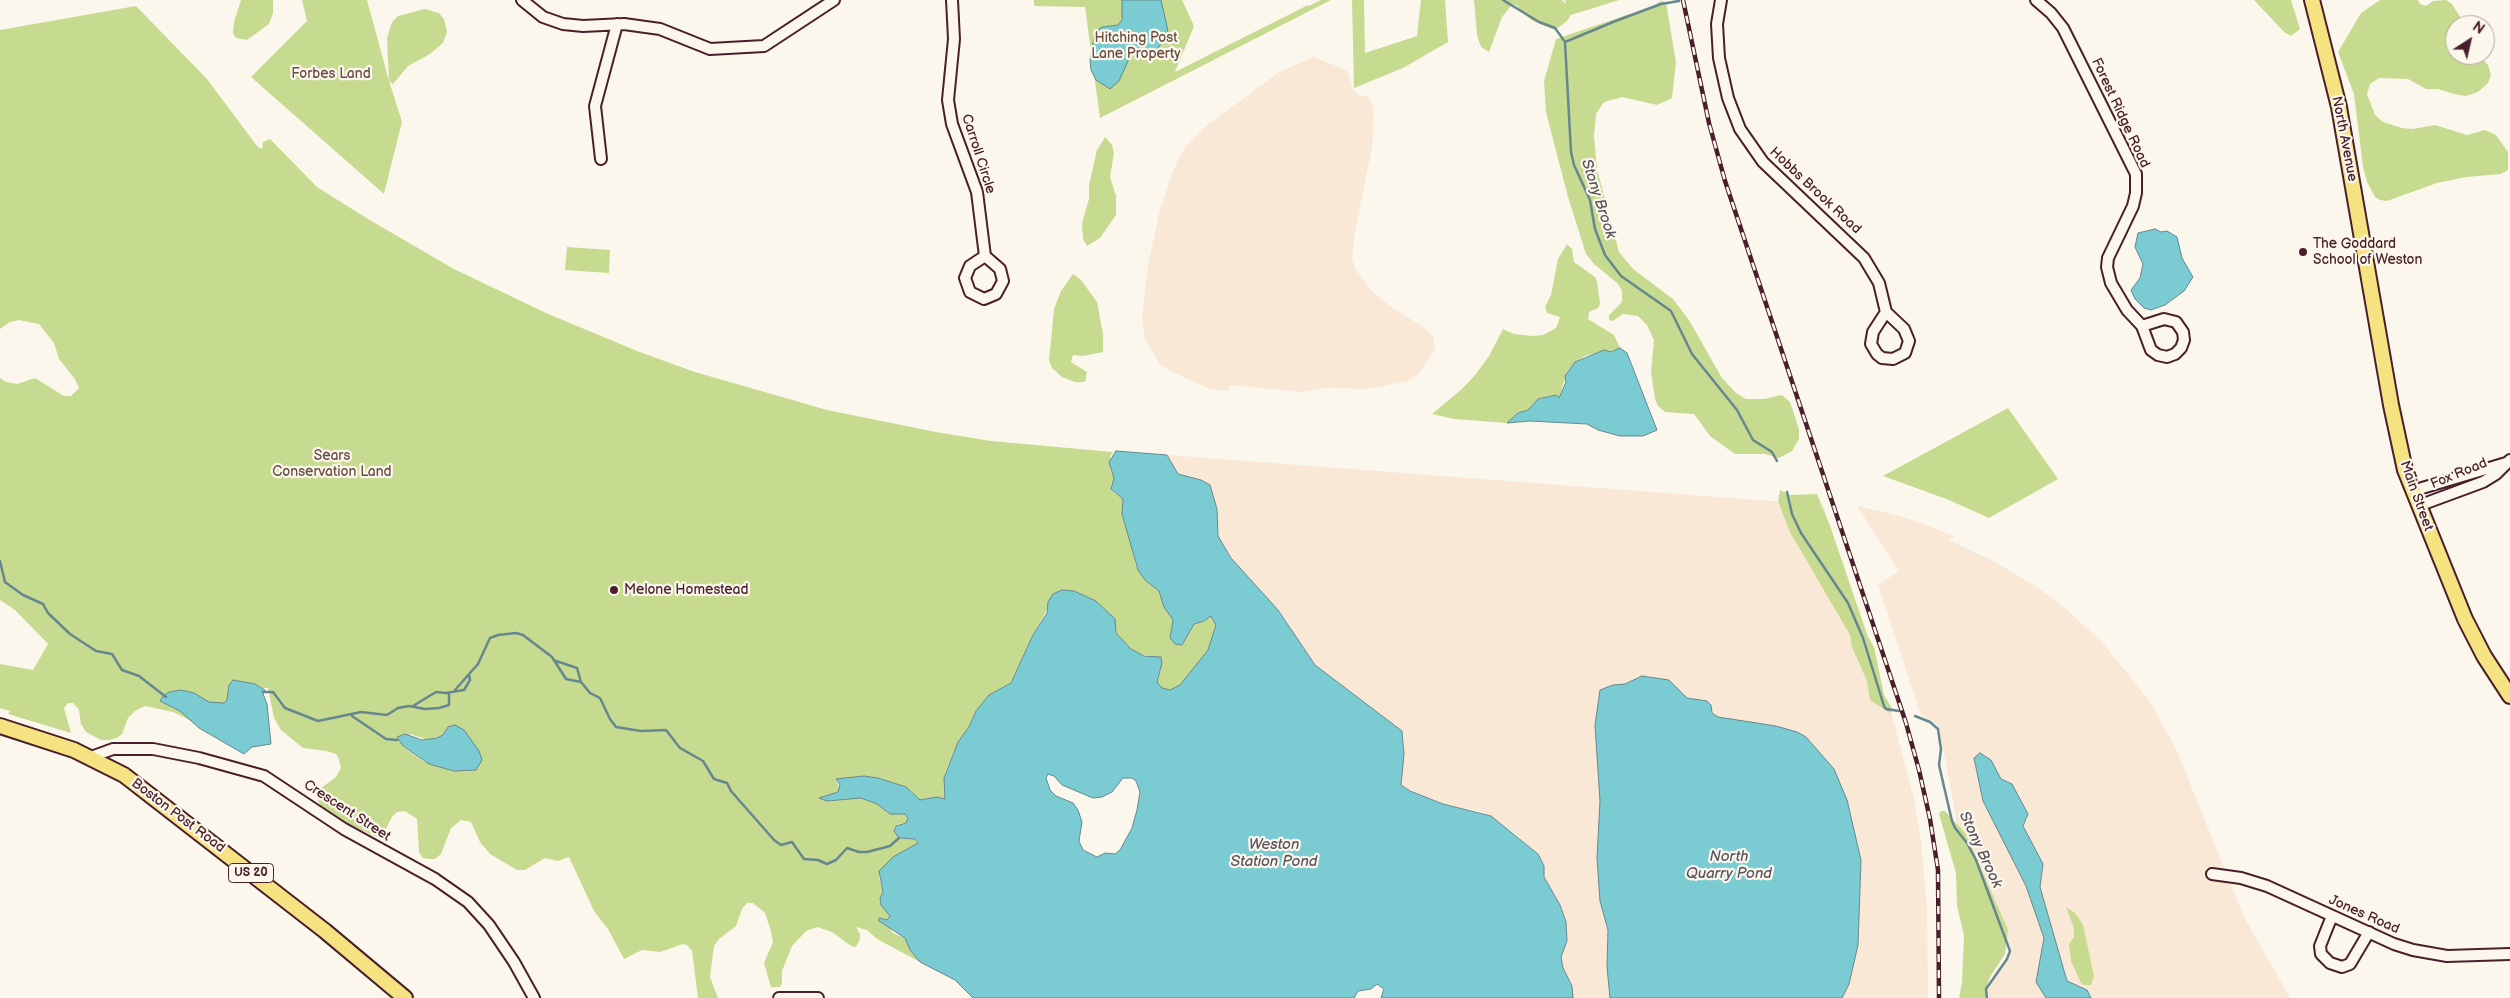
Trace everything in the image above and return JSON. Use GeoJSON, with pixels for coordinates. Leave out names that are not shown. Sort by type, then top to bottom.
{"type":"FeatureCollection","features":[{"type":"Feature","properties":{"kind":"main road","name":"North Avenue"},"geometry":{"type":"LineString","coordinates":[[2312,0],[2339,107],[2370,279]]}},
{"type":"Feature","properties":{"kind":"main road","name":"Main Street"},"geometry":{"type":"LineString","coordinates":[[2370,279],[2401,455],[2412,491],[2470,630],[2484,656],[2510,696]]}},
{"type":"Feature","properties":{"kind":"main road","name":"Boston Post Road"},"geometry":{"type":"LineString","coordinates":[[0,726],[91,757],[124,776],[214,843],[346,948],[405,998]]}},
{"type":"Feature","properties":{"kind":"street"},"geometry":{"type":"LineString","coordinates":[[522,0],[543,17],[563,24],[583,26],[617,24],[660,29],[710,49],[764,46],[834,0]]}},
{"type":"Feature","properties":{"kind":"street","name":"Carroll Circle"},"geometry":{"type":"LineString","coordinates":[[952,0],[954,39],[948,100],[952,124],[977,192],[985,256]]}},
{"type":"Feature","properties":{"kind":"street","name":"Hobbs Brook Road"},"geometry":{"type":"LineString","coordinates":[[1721,0],[1717,32],[1719,58],[1728,98],[1740,129],[1750,147],[1768,167],[1864,258],[1879,283],[1886,312]]}},
{"type":"Feature","properties":{"kind":"street","name":"Forest Ridge Road"},"geometry":{"type":"LineString","coordinates":[[2036,0],[2051,13],[2063,28],[2133,167],[2136,181],[2135,199],[2112,247],[2107,267],[2116,294],[2130,314],[2142,326],[2147,343],[2154,353],[2162,357],[2171,356],[2182,348],[2184,332],[2176,322],[2164,319],[2142,326]]}},
{"type":"Feature","properties":{"kind":"street"},"geometry":{"type":"LineString","coordinates":[[601,159],[595,106],[617,24]]}},
{"type":"Feature","properties":{"kind":"street"},"geometry":{"type":"LineString","coordinates":[[1886,312],[1904,329],[1909,341],[1904,353],[1894,359],[1882,358],[1871,344],[1873,332],[1886,312]]}},
{"type":"Feature","properties":{"kind":"street","name":"Fox Road"},"geometry":{"type":"LineString","coordinates":[[2412,491],[2508,462]]}},
{"type":"Feature","properties":{"kind":"street","name":"Fox Road"},"geometry":{"type":"LineString","coordinates":[[2418,506],[2487,480],[2500,472],[2508,462]]}},
{"type":"Feature","properties":{"kind":"street","name":"Crescent Street"},"geometry":{"type":"LineString","coordinates":[[91,757],[113,748],[153,749],[199,758],[264,776],[344,829],[435,879],[468,902],[489,925],[514,962],[534,998]]}},
{"type":"Feature","properties":{"kind":"street","name":"Jones Road"},"geometry":{"type":"LineString","coordinates":[[2212,874],[2260,883],[2394,944],[2428,953],[2467,957],[2510,954]]}},
{"type":"Feature","properties":{"kind":"street"},"geometry":{"type":"LineString","coordinates":[[2332,916],[2320,946],[2321,954],[2330,963],[2342,967],[2350,964],[2369,932]]}},
{"type":"Feature","properties":{"kind":"street"},"geometry":{"type":"LineString","coordinates":[[779,998],[818,998]]}},
{"type":"Feature","properties":{"kind":"shaded area"},"geometry":{"type":"Polygon","coordinates":[[[1313,57],[1347,70],[1353,89],[1359,96],[1367,96],[1374,108],[1372,147],[1354,238],[1352,259],[1356,270],[1372,291],[1390,306],[1426,329],[1433,337],[1435,348],[1419,374],[1408,381],[1368,389],[1326,388],[1301,392],[1230,385],[1228,390],[1223,391],[1207,388],[1161,366],[1145,339],[1142,318],[1148,265],[1159,214],[1171,177],[1179,157],[1186,146],[1206,126],[1278,73],[1313,57]]]}},
{"type":"Feature","properties":{"kind":"shaded area"},"geometry":{"type":"Polygon","coordinates":[[[1167,455],[1823,505],[1855,599],[1849,603],[1878,686],[1890,708],[1914,799],[1921,841],[1927,906],[1928,998],[1573,998],[1572,986],[1563,968],[1561,957],[1567,941],[1566,922],[1560,905],[1544,877],[1544,866],[1538,854],[1514,832],[1483,812],[1443,804],[1410,791],[1401,785],[1404,738],[1396,726],[1388,722],[1312,662],[1284,617],[1236,564],[1223,545],[1218,536],[1217,509],[1210,485],[1201,480],[1178,474],[1167,455]]]}},
{"type":"Feature","properties":{"kind":"shaded area"},"geometry":{"type":"Polygon","coordinates":[[[1857,506],[1900,516],[1955,536],[1949,540],[1995,562],[2034,585],[2064,607],[2102,642],[2150,702],[2176,749],[2244,917],[2290,998],[1989,998],[1988,989],[2012,950],[1958,828],[1939,726],[1921,715],[1878,585],[1899,571],[1857,506]]]}},
{"type":"Feature","properties":{"kind":"green space"},"geometry":{"type":"Polygon","coordinates":[[[241,0],[273,0],[273,13],[269,24],[247,40],[236,38],[233,33],[234,22],[241,0]]]}},
{"type":"Feature","properties":{"kind":"green space","name":"Forbes Land"},"geometry":{"type":"Polygon","coordinates":[[[302,0],[367,0],[402,122],[384,194],[251,77],[307,21],[302,0]]]}},
{"type":"Feature","properties":{"kind":"green space","name":"Hitching Post Lane Property"},"geometry":{"type":"Polygon","coordinates":[[[1034,0],[1182,0],[1194,26],[1175,72],[1308,5],[1321,0],[1331,0],[1100,118],[1085,7],[1034,6],[1034,0]]]}},
{"type":"Feature","properties":{"kind":"green space"},"geometry":{"type":"Polygon","coordinates":[[[1352,0],[1364,0],[1365,53],[1417,36],[1421,0],[1445,0],[1448,42],[1403,68],[1354,88],[1352,0]]]}},
{"type":"Feature","properties":{"kind":"green space"},"geometry":{"type":"Polygon","coordinates":[[[1474,0],[1562,0],[1566,4],[1565,0],[1619,0],[1571,15],[1567,21],[1555,30],[1531,20],[1516,5],[1511,6],[1502,17],[1489,52],[1481,47],[1477,35],[1474,0]]]}},
{"type":"Feature","properties":{"kind":"green space"},"geometry":{"type":"Polygon","coordinates":[[[2254,0],[2291,0],[2300,29],[2291,36],[2284,32],[2254,0]]]}},
{"type":"Feature","properties":{"kind":"green space"},"geometry":{"type":"Polygon","coordinates":[[[2380,0],[2418,0],[2420,4],[2426,6],[2433,1],[2446,0],[2452,4],[2459,15],[2445,15],[2445,65],[2488,65],[2491,75],[2488,83],[2478,92],[2466,96],[2438,89],[2426,89],[2408,79],[2379,78],[2370,84],[2367,94],[2375,115],[2383,122],[2402,128],[2413,129],[2435,125],[2467,135],[2485,130],[2496,135],[2508,152],[2508,170],[2501,174],[2466,177],[2437,183],[2387,201],[2375,197],[2367,182],[2363,167],[2354,94],[2338,52],[2361,13],[2380,0]]]}},
{"type":"Feature","properties":{"kind":"green space"},"geometry":{"type":"Polygon","coordinates":[[[1661,1],[1666,2],[1676,62],[1672,98],[1657,105],[1622,97],[1604,102],[1596,114],[1594,136],[1597,169],[1619,252],[1633,269],[1673,299],[1689,320],[1722,378],[1736,393],[1746,399],[1764,399],[1782,395],[1790,402],[1799,429],[1799,439],[1792,451],[1779,458],[1765,454],[1735,454],[1710,436],[1694,414],[1665,412],[1658,406],[1655,399],[1651,372],[1654,340],[1647,325],[1638,316],[1623,314],[1613,321],[1609,320],[1609,315],[1622,302],[1622,290],[1586,254],[1568,197],[1546,112],[1544,81],[1556,39],[1653,6],[1661,1]]]}},
{"type":"Feature","properties":{"kind":"green space","name":"Sears Conservation Land"},"geometry":{"type":"Polygon","coordinates":[[[136,6],[207,79],[257,146],[262,149],[263,142],[270,139],[317,187],[454,269],[546,313],[637,351],[695,372],[827,410],[991,441],[1113,452],[1110,457],[1110,468],[1114,478],[1111,486],[1113,492],[1123,499],[1122,514],[1131,540],[1135,564],[1145,580],[1159,591],[1164,607],[1173,620],[1170,638],[1175,644],[1182,645],[1194,624],[1204,621],[1211,616],[1216,625],[1208,650],[1180,685],[1170,690],[1162,688],[1157,682],[1161,670],[1159,657],[1138,654],[1119,639],[1115,623],[1096,601],[1074,591],[1062,590],[1048,608],[1033,635],[1011,683],[989,695],[976,711],[969,727],[958,742],[945,773],[945,799],[937,797],[920,800],[906,787],[878,778],[859,776],[836,780],[840,789],[838,792],[825,798],[827,801],[861,798],[877,804],[890,814],[905,814],[909,818],[906,823],[898,824],[894,831],[903,839],[915,839],[918,843],[893,858],[879,877],[883,892],[880,898],[881,905],[890,916],[887,920],[882,918],[893,933],[905,938],[910,950],[920,962],[877,939],[867,930],[856,927],[860,934],[860,939],[856,947],[851,946],[832,932],[817,927],[806,931],[792,946],[782,971],[780,987],[771,987],[764,963],[773,942],[771,931],[765,913],[753,903],[747,903],[742,909],[736,926],[719,939],[714,946],[710,977],[718,998],[698,998],[692,951],[687,945],[683,944],[660,952],[642,950],[624,959],[608,929],[594,911],[569,857],[558,861],[545,858],[525,870],[517,870],[490,854],[480,842],[471,822],[461,820],[451,828],[441,854],[435,859],[423,858],[419,852],[417,819],[405,811],[397,812],[392,817],[382,836],[377,837],[344,822],[323,809],[319,803],[317,791],[336,777],[341,768],[339,759],[336,754],[303,748],[281,730],[274,718],[268,688],[255,684],[228,739],[173,712],[145,706],[135,711],[128,718],[122,734],[117,738],[109,740],[101,740],[86,732],[81,724],[79,710],[73,703],[68,703],[64,708],[71,733],[8,714],[10,711],[0,708],[0,664],[33,670],[48,644],[15,610],[0,600],[0,378],[6,382],[17,384],[35,378],[64,396],[71,396],[79,388],[75,379],[59,359],[54,343],[39,324],[19,320],[10,322],[0,329],[0,30],[136,6]],[[410,734],[403,747],[423,761],[454,771],[476,770],[443,734],[440,737],[428,740],[410,734]]]}},
{"type":"Feature","properties":{"kind":"green space"},"geometry":{"type":"Polygon","coordinates":[[[425,9],[439,13],[444,19],[447,32],[443,43],[430,54],[408,66],[393,84],[389,81],[387,38],[392,22],[398,16],[425,9]]]}},
{"type":"Feature","properties":{"kind":"green space"},"geometry":{"type":"Polygon","coordinates":[[[1105,137],[1112,145],[1114,153],[1110,177],[1116,196],[1116,215],[1100,238],[1087,246],[1083,239],[1082,223],[1089,199],[1089,185],[1097,150],[1105,137]]]}},
{"type":"Feature","properties":{"kind":"green space"},"geometry":{"type":"Polygon","coordinates":[[[1567,244],[1572,249],[1574,262],[1595,277],[1597,281],[1600,304],[1598,308],[1589,312],[1588,319],[1614,335],[1620,348],[1611,352],[1599,352],[1585,356],[1575,362],[1567,372],[1559,398],[1553,395],[1538,399],[1528,410],[1518,413],[1507,423],[1454,419],[1432,414],[1462,389],[1476,374],[1489,356],[1503,329],[1514,334],[1532,336],[1543,335],[1556,328],[1560,317],[1547,313],[1545,307],[1551,295],[1558,259],[1567,244]]]}},
{"type":"Feature","properties":{"kind":"green space"},"geometry":{"type":"Polygon","coordinates":[[[567,247],[610,250],[609,273],[565,270],[567,247]]]}},
{"type":"Feature","properties":{"kind":"green space"},"geometry":{"type":"Polygon","coordinates":[[[1073,274],[1081,280],[1097,302],[1103,334],[1103,352],[1083,356],[1073,355],[1071,362],[1087,372],[1085,382],[1075,382],[1062,377],[1052,368],[1049,360],[1054,309],[1061,291],[1073,274]]]}},
{"type":"Feature","properties":{"kind":"green space"},"geometry":{"type":"Polygon","coordinates":[[[2008,408],[2058,479],[1989,518],[1949,500],[1883,476],[2008,408]]]}},
{"type":"Feature","properties":{"kind":"green space"},"geometry":{"type":"Polygon","coordinates":[[[1780,490],[1790,495],[1817,494],[1868,637],[1874,647],[1884,695],[1893,710],[1890,713],[1870,700],[1867,681],[1852,647],[1850,635],[1790,532],[1778,501],[1780,490]]]}},
{"type":"Feature","properties":{"kind":"green space"},"geometry":{"type":"Polygon","coordinates":[[[1941,811],[1945,811],[1966,834],[2008,930],[2005,954],[1990,977],[1986,988],[1987,998],[1959,998],[1962,983],[1964,935],[1957,906],[1956,873],[1939,814],[1941,811]]]}},
{"type":"Feature","properties":{"kind":"green space"},"geometry":{"type":"Polygon","coordinates":[[[2066,907],[2075,913],[2083,925],[2094,976],[2091,985],[2081,983],[2071,961],[2069,944],[2074,937],[2074,928],[2066,907]]]}},
{"type":"Feature","properties":{"kind":"water"},"geometry":{"type":"Polygon","coordinates":[[[1122,0],[1161,0],[1168,31],[1152,59],[1133,50],[1119,81],[1110,89],[1096,80],[1091,70],[1090,60],[1095,32],[1102,27],[1118,25],[1122,20],[1122,0]]]}},
{"type":"Feature","properties":{"kind":"water"},"geometry":{"type":"Polygon","coordinates":[[[2155,229],[2161,232],[2167,231],[2177,237],[2182,258],[2193,277],[2184,291],[2165,305],[2151,310],[2144,308],[2135,299],[2131,290],[2140,278],[2143,264],[2135,247],[2138,233],[2155,229]]]}},
{"type":"Feature","properties":{"kind":"water"},"geometry":{"type":"Polygon","coordinates":[[[1620,348],[1627,353],[1657,430],[1643,436],[1620,436],[1598,430],[1587,424],[1530,421],[1507,423],[1518,413],[1528,410],[1538,399],[1556,395],[1559,398],[1566,382],[1565,376],[1575,362],[1604,350],[1611,352],[1620,348]]]}},
{"type":"Feature","properties":{"kind":"water","name":"Weston Station Pond"},"geometry":{"type":"Polygon","coordinates":[[[1116,451],[1167,455],[1178,474],[1201,480],[1210,485],[1217,509],[1218,536],[1231,558],[1278,610],[1315,665],[1402,731],[1404,754],[1401,785],[1410,791],[1443,804],[1491,816],[1538,854],[1544,866],[1544,877],[1560,905],[1566,922],[1567,941],[1561,957],[1563,968],[1572,986],[1573,998],[1381,998],[1384,989],[1377,984],[1371,989],[1358,991],[1354,998],[973,998],[955,980],[920,962],[910,950],[905,938],[879,921],[879,918],[887,920],[890,916],[881,905],[880,898],[883,892],[879,871],[893,857],[918,843],[915,839],[899,838],[894,831],[896,826],[906,823],[908,818],[905,814],[890,814],[877,804],[861,798],[827,801],[819,798],[838,792],[840,785],[836,779],[864,776],[878,778],[906,787],[920,800],[937,797],[945,799],[944,778],[958,742],[969,727],[976,711],[989,695],[1011,683],[1033,635],[1047,613],[1048,602],[1053,594],[1062,590],[1074,591],[1096,601],[1115,619],[1116,633],[1131,649],[1144,656],[1161,657],[1162,663],[1157,682],[1162,688],[1170,690],[1180,685],[1208,650],[1216,625],[1211,616],[1204,621],[1194,624],[1182,645],[1175,644],[1170,638],[1173,620],[1164,607],[1159,591],[1145,580],[1138,570],[1122,514],[1123,499],[1111,489],[1114,478],[1109,462],[1116,451]],[[1048,774],[1046,778],[1050,790],[1056,796],[1073,803],[1078,810],[1082,822],[1079,841],[1083,850],[1097,857],[1105,853],[1115,854],[1120,850],[1132,828],[1137,810],[1140,792],[1136,781],[1132,778],[1123,778],[1112,792],[1102,797],[1093,798],[1062,785],[1054,776],[1048,774]]]}},
{"type":"Feature","properties":{"kind":"water","name":"North Quarry Pond"},"geometry":{"type":"Polygon","coordinates":[[[1642,676],[1669,680],[1687,698],[1707,701],[1711,705],[1712,713],[1718,717],[1776,726],[1797,732],[1806,737],[1834,769],[1847,800],[1861,860],[1858,945],[1849,984],[1842,998],[1610,998],[1607,967],[1608,930],[1600,901],[1597,858],[1600,801],[1595,725],[1600,690],[1613,685],[1625,684],[1642,676]]]}},
{"type":"Feature","properties":{"kind":"water"},"geometry":{"type":"Polygon","coordinates":[[[233,680],[255,684],[265,690],[263,694],[267,704],[271,744],[252,747],[244,754],[199,728],[180,711],[160,701],[169,692],[181,690],[194,693],[209,702],[224,703],[227,700],[229,685],[233,680]]]}},
{"type":"Feature","properties":{"kind":"water"},"geometry":{"type":"Polygon","coordinates":[[[455,725],[464,730],[479,751],[482,760],[476,770],[454,771],[429,764],[403,746],[397,737],[405,734],[422,740],[437,738],[443,735],[448,727],[455,725]]]}},
{"type":"Feature","properties":{"kind":"water"},"geometry":{"type":"Polygon","coordinates":[[[1980,753],[1991,760],[2001,779],[2012,784],[2028,814],[2023,826],[2043,864],[2040,887],[2067,981],[2087,990],[2091,998],[2046,998],[2036,982],[2044,938],[2026,886],[1983,801],[1974,758],[1980,753]]]}},
{"type":"Feature","properties":{"kind":"waterway","name":"Stony Brook"},"geometry":{"type":"LineString","coordinates":[[1503,0],[1539,22],[1555,28],[1565,42],[1571,152],[1574,165],[1590,200],[1595,229],[1605,255],[1621,276],[1671,311],[1692,354],[1737,410],[1753,440],[1772,452],[1777,461]]}},
{"type":"Feature","properties":{"kind":"waterway"},"geometry":{"type":"LineString","coordinates":[[1565,42],[1661,4],[1679,1]]}},
{"type":"Feature","properties":{"kind":"waterway","name":"Stony Brook"},"geometry":{"type":"LineString","coordinates":[[1787,492],[1792,514],[1801,533],[1848,603],[1863,638],[1884,706],[1886,709],[1899,711]]}},
{"type":"Feature","properties":{"kind":"waterway"},"geometry":{"type":"LineString","coordinates":[[0,561],[5,582],[23,595],[43,604],[48,613],[70,634],[96,651],[112,654],[122,670],[139,676],[166,697]]}},
{"type":"Feature","properties":{"kind":"waterway"},"geometry":{"type":"LineString","coordinates":[[455,690],[478,664],[490,638],[516,633],[523,635],[552,657],[566,679],[581,682]]}},
{"type":"Feature","properties":{"kind":"waterway"},"geometry":{"type":"LineString","coordinates":[[556,661],[577,668],[581,682],[590,693],[600,698],[616,727],[641,731],[666,730],[680,748],[703,761],[714,779],[727,783],[731,791],[774,840],[781,845],[792,842],[804,859],[818,860],[827,864],[836,860],[847,848],[859,852],[867,852],[890,846],[899,838]]}},
{"type":"Feature","properties":{"kind":"waterway"},"geometry":{"type":"LineString","coordinates":[[413,706],[436,692],[446,693],[464,690],[470,680],[469,675]]}},
{"type":"Feature","properties":{"kind":"waterway"},"geometry":{"type":"LineString","coordinates":[[263,692],[273,692],[285,708],[318,721],[361,712],[387,715],[398,708],[409,706],[425,709],[439,708],[449,705],[449,693]]}},
{"type":"Feature","properties":{"kind":"waterway"},"geometry":{"type":"LineString","coordinates":[[352,716],[386,739],[397,740]]}},
{"type":"Feature","properties":{"kind":"waterway","name":"Stony Brook"},"geometry":{"type":"LineString","coordinates":[[1915,716],[1930,722],[1938,729],[1941,749],[1939,765],[1952,821],[1976,860],[2010,951],[2007,959],[1986,989],[1987,998]]}},
{"type":"Feature","properties":{"kind":"railway"},"geometry":{"type":"LineString","coordinates":[[1683,0],[1709,123],[1725,181],[1906,723],[1919,770],[1930,819],[1938,870],[1939,998]]}},
{"type":"Feature","properties":{"kind":"place","name":"The Goddard School of Weston"},"geometry":{"type":"Point","coordinates":[2303,252]}},
{"type":"Feature","properties":{"kind":"place","name":"Melone Homestead"},"geometry":{"type":"Point","coordinates":[614,590]}}]}
